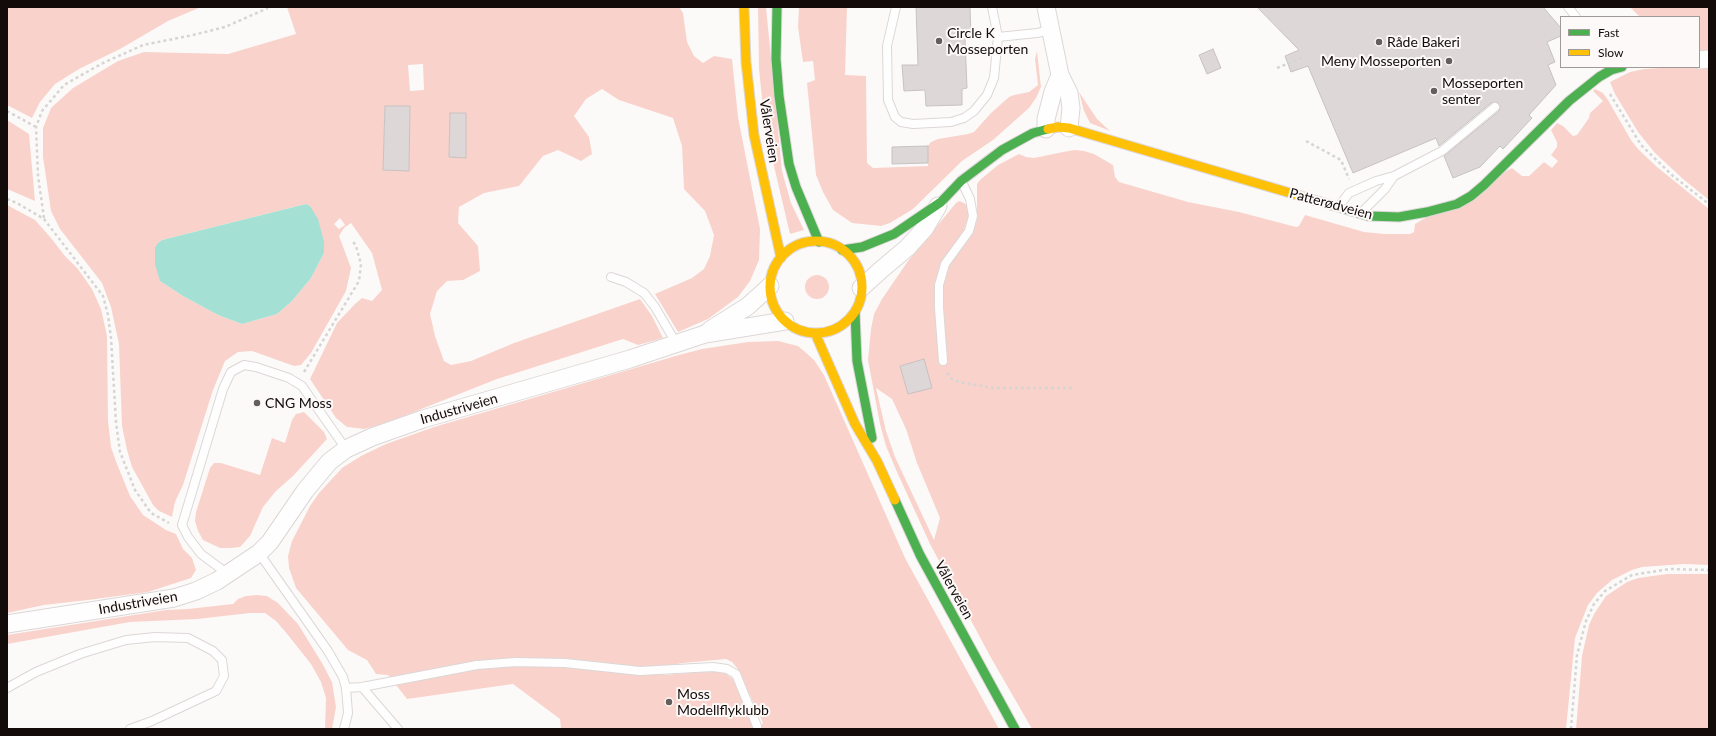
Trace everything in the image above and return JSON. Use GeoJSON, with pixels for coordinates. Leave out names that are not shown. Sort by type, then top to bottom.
{"type":"FeatureCollection","features":[{"type":"Feature","properties":{"kind":"main road","name":"Vålerveien"},"geometry":{"type":"LineString","coordinates":[[744,7],[746,62],[754,135],[781,258]]}},
{"type":"Feature","properties":{"kind":"main road","name":"Vålerveien"},"geometry":{"type":"LineString","coordinates":[[777,7],[776,59],[779,96],[789,164],[796,187],[819,242]]}},
{"type":"Feature","properties":{"kind":"main road","name":"Patterødveien"},"geometry":{"type":"LineString","coordinates":[[842,250],[862,247],[894,234],[941,202],[962,181],[1002,150],[1033,133],[1046,129],[1069,128],[1360,214],[1383,218],[1427,212],[1457,204],[1471,196],[1484,185],[1563,106],[1610,68]]}},
{"type":"Feature","properties":{"kind":"main road"},"geometry":{"type":"LineString","coordinates":[[808,242],[819,242],[831,244],[842,250],[851,258],[857,267],[862,288],[855,312],[847,321],[838,328],[827,332],[815,333],[799,330],[785,322],[774,305],[770,286],[773,271],[781,258],[798,245],[808,242]]}},
{"type":"Feature","properties":{"kind":"main road","name":"Vålerveien"},"geometry":{"type":"LineString","coordinates":[[855,312],[857,361],[867,418],[877,461]]}},
{"type":"Feature","properties":{"kind":"main road","name":"Vålerveien"},"geometry":{"type":"LineString","coordinates":[[815,333],[855,424],[877,461],[920,556],[1015,729]]}},
{"type":"Feature","properties":{"kind":"street"},"geometry":{"type":"LineString","coordinates":[[1046,7],[1060,75],[1069,93],[1071,108],[1069,128]]}},
{"type":"Feature","properties":{"kind":"street"},"geometry":{"type":"LineString","coordinates":[[1046,129],[1046,119],[1060,75]]}},
{"type":"Feature","properties":{"kind":"street","name":"Patterødveien"},"geometry":{"type":"LineString","coordinates":[[862,288],[907,248],[925,228],[941,202]]}},
{"type":"Feature","properties":{"kind":"street","name":"Industriveien"},"geometry":{"type":"LineString","coordinates":[[705,334],[748,306],[770,286]]}},
{"type":"Feature","properties":{"kind":"street","name":"Industriveien"},"geometry":{"type":"LineString","coordinates":[[7,624],[174,598],[196,591],[228,574],[258,553],[270,542],[304,491],[329,462],[346,449],[372,437],[423,419],[630,359],[705,334],[785,322]]}},
{"type":"Feature","properties":{"kind":"lane"},"geometry":{"type":"LineString","coordinates":[[896,7],[887,46],[888,100],[895,117],[901,122],[913,124],[951,122],[964,118],[974,111],[987,96],[994,78],[998,37],[992,7]]}},
{"type":"Feature","properties":{"kind":"lane"},"geometry":{"type":"LineString","coordinates":[[1568,7],[1575,16]]}},
{"type":"Feature","properties":{"kind":"lane"},"geometry":{"type":"LineString","coordinates":[[998,37],[1051,30]]}},
{"type":"Feature","properties":{"kind":"lane"},"geometry":{"type":"LineString","coordinates":[[1338,207],[1349,193],[1376,181],[1394,176],[1442,151],[1495,107]]}},
{"type":"Feature","properties":{"kind":"lane"},"geometry":{"type":"LineString","coordinates":[[1360,214],[1385,189],[1394,176]]}},
{"type":"Feature","properties":{"kind":"lane"},"geometry":{"type":"LineString","coordinates":[[943,361],[939,308],[939,285],[945,264],[969,231],[973,216],[970,198],[962,181]]}},
{"type":"Feature","properties":{"kind":"lane"},"geometry":{"type":"LineString","coordinates":[[611,277],[626,282],[644,293],[655,307],[676,343]]}},
{"type":"Feature","properties":{"kind":"lane"},"geometry":{"type":"LineString","coordinates":[[228,574],[201,554],[188,537],[182,525],[223,389],[231,372],[244,365],[256,367],[297,382],[302,386],[346,449]]}},
{"type":"Feature","properties":{"kind":"lane"},"geometry":{"type":"LineString","coordinates":[[258,553],[328,651],[343,677],[346,688],[348,713],[344,729]]}},
{"type":"Feature","properties":{"kind":"lane"},"geometry":{"type":"LineString","coordinates":[[7,688],[36,672],[80,654],[126,640],[155,637],[188,638],[213,651],[222,660],[224,676],[216,690],[152,721],[130,729]]}},
{"type":"Feature","properties":{"kind":"lane"},"geometry":{"type":"LineString","coordinates":[[346,688],[362,688],[477,665],[516,662],[565,663],[640,671],[713,667],[727,669],[736,674],[757,726]]}},
{"type":"Feature","properties":{"kind":"lane"},"geometry":{"type":"LineString","coordinates":[[362,688],[398,729]]}},
{"type":"Feature","properties":{"kind":"path"},"geometry":{"type":"LineString","coordinates":[[44,219],[38,176],[36,127],[42,111],[64,85],[101,64],[143,45],[225,27],[268,8]]}},
{"type":"Feature","properties":{"kind":"path"},"geometry":{"type":"LineString","coordinates":[[1277,68],[1304,57]]}},
{"type":"Feature","properties":{"kind":"path"},"geometry":{"type":"LineString","coordinates":[[1599,77],[1641,145],[1673,176],[1709,204]]}},
{"type":"Feature","properties":{"kind":"path"},"geometry":{"type":"LineString","coordinates":[[7,111],[36,127]]}},
{"type":"Feature","properties":{"kind":"path"},"geometry":{"type":"LineString","coordinates":[[1306,141],[1341,160],[1350,181]]}},
{"type":"Feature","properties":{"kind":"path"},"geometry":{"type":"LineString","coordinates":[[7,199],[18,203],[44,219],[103,296],[112,338],[116,422],[120,452],[135,490],[151,513],[167,522],[182,525]]}},
{"type":"Feature","properties":{"kind":"path"},"geometry":{"type":"LineString","coordinates":[[297,382],[309,365],[359,281],[361,264],[356,246],[352,240]]}},
{"type":"Feature","properties":{"kind":"path"},"geometry":{"type":"LineString","coordinates":[[943,361],[945,371],[952,379],[974,386],[993,388],[1075,388]]}},
{"type":"Feature","properties":{"kind":"path"},"geometry":{"type":"LineString","coordinates":[[1571,729],[1578,655],[1586,622],[1594,604],[1605,591],[1632,575],[1670,569],[1709,570]]}},
{"type":"Feature","properties":{"kind":"shaded area"},"geometry":{"type":"Polygon","coordinates":[[[7,7],[201,7],[168,21],[120,49],[79,69],[55,84],[40,102],[32,118],[7,105],[7,7]]]}},
{"type":"Feature","properties":{"kind":"shaded area"},"geometry":{"type":"Polygon","coordinates":[[[287,7],[679,7],[683,13],[687,42],[694,56],[703,63],[714,56],[732,59],[738,117],[760,229],[759,260],[750,281],[738,297],[708,319],[678,332],[655,294],[692,278],[704,269],[710,256],[714,235],[705,211],[684,189],[682,146],[673,118],[619,100],[602,89],[586,99],[574,116],[589,137],[592,154],[581,161],[558,150],[543,156],[519,186],[484,193],[459,207],[458,223],[478,246],[480,271],[463,280],[447,281],[437,291],[430,314],[435,336],[444,361],[451,365],[471,361],[514,343],[640,299],[652,316],[663,338],[638,345],[623,339],[497,379],[386,423],[364,429],[347,427],[336,418],[310,379],[337,323],[362,298],[372,301],[382,290],[372,253],[351,223],[344,228],[339,236],[351,268],[346,291],[311,353],[301,365],[294,366],[252,351],[238,352],[225,361],[213,390],[183,485],[175,502],[172,517],[159,511],[153,505],[132,467],[127,450],[122,426],[119,344],[111,307],[102,283],[60,229],[51,211],[43,157],[43,128],[51,108],[73,88],[118,61],[144,52],[228,54],[296,34],[287,7]],[[423,64],[408,65],[410,91],[424,90],[423,64]],[[385,106],[383,170],[409,171],[410,121],[408,120],[408,106],[385,106]],[[450,113],[449,157],[466,157],[466,113],[450,113]],[[306,204],[162,240],[158,243],[160,281],[183,296],[218,315],[242,324],[277,314],[292,301],[311,278],[324,253],[310,206],[306,204]],[[340,218],[334,224],[339,229],[345,225],[340,218]]]}},
{"type":"Feature","properties":{"kind":"shaded area"},"geometry":{"type":"Polygon","coordinates":[[[758,7],[766,7],[782,171],[791,203],[804,230],[790,234],[765,128],[759,69],[758,7]]]}},
{"type":"Feature","properties":{"kind":"shaded area"},"geometry":{"type":"Polygon","coordinates":[[[799,7],[847,7],[845,75],[866,76],[867,163],[873,168],[928,166],[928,146],[931,142],[938,139],[974,132],[991,113],[1009,97],[1029,92],[1038,85],[1035,59],[1037,51],[1041,87],[1029,108],[993,140],[962,161],[913,209],[890,223],[881,226],[852,223],[833,210],[816,175],[807,83],[815,80],[813,61],[803,62],[798,27],[799,7]]]}},
{"type":"Feature","properties":{"kind":"shaded area"},"geometry":{"type":"Polygon","coordinates":[[[1630,7],[1709,7],[1709,51],[1700,52],[1700,16],[1639,16],[1630,7]]]}},
{"type":"Feature","properties":{"kind":"shaded area"},"geometry":{"type":"Polygon","coordinates":[[[1709,65],[1709,200],[1683,179],[1655,153],[1638,132],[1615,94],[1610,82],[1630,72],[1644,69],[1700,68],[1700,66],[1709,65]]]}},
{"type":"Feature","properties":{"kind":"shaded area"},"geometry":{"type":"Polygon","coordinates":[[[1595,89],[1603,93],[1638,149],[1657,167],[1709,209],[1709,565],[1684,564],[1642,567],[1632,570],[1612,580],[1597,593],[1588,605],[1575,638],[1566,729],[1032,729],[990,656],[930,544],[897,472],[886,446],[880,424],[868,360],[874,314],[882,299],[908,261],[956,203],[959,201],[964,203],[968,207],[969,215],[963,232],[944,258],[936,279],[935,310],[938,342],[946,341],[942,308],[944,279],[950,263],[971,234],[977,221],[977,184],[998,165],[1019,154],[1034,158],[1075,150],[1084,151],[1094,154],[1113,165],[1115,177],[1119,182],[1188,202],[1239,212],[1296,227],[1299,226],[1305,215],[1364,232],[1410,234],[1414,232],[1415,224],[1512,168],[1522,176],[1529,176],[1544,162],[1552,168],[1558,161],[1551,155],[1557,147],[1557,142],[1551,130],[1557,123],[1563,126],[1573,136],[1577,135],[1589,118],[1590,113],[1603,101],[1593,91],[1595,89]],[[876,388],[886,431],[895,457],[934,540],[940,518],[917,463],[906,429],[892,399],[876,388]]]}},
{"type":"Feature","properties":{"kind":"shaded area"},"geometry":{"type":"Polygon","coordinates":[[[1079,92],[1097,119],[1110,131],[1090,123],[1084,111],[1079,92]]]}},
{"type":"Feature","properties":{"kind":"shaded area"},"geometry":{"type":"Polygon","coordinates":[[[7,120],[29,134],[35,201],[7,189],[7,120]]]}},
{"type":"Feature","properties":{"kind":"shaded area"},"geometry":{"type":"Polygon","coordinates":[[[306,204],[310,206],[318,219],[324,242],[324,253],[311,278],[292,301],[277,314],[242,324],[218,315],[183,296],[160,281],[155,264],[155,248],[162,240],[306,204]]]}},
{"type":"Feature","properties":{"kind":"shaded area"},"geometry":{"type":"Polygon","coordinates":[[[7,205],[35,220],[78,269],[92,289],[101,309],[107,336],[108,421],[111,447],[130,496],[143,515],[166,530],[176,534],[183,549],[192,558],[196,570],[191,578],[148,592],[44,605],[7,613],[7,205]]]}},
{"type":"Feature","properties":{"kind":"shaded area"},"geometry":{"type":"Polygon","coordinates":[[[817,275],[826,278],[829,287],[826,296],[817,299],[808,296],[805,287],[808,278],[817,275]]]}},
{"type":"Feature","properties":{"kind":"shaded area"},"geometry":{"type":"Polygon","coordinates":[[[778,341],[798,346],[814,360],[824,375],[905,558],[999,729],[757,729],[763,723],[737,668],[732,662],[726,659],[657,667],[664,675],[713,671],[725,673],[733,679],[755,729],[561,729],[560,719],[513,684],[407,699],[396,685],[466,670],[500,666],[544,666],[619,672],[563,659],[497,659],[452,665],[391,678],[388,675],[376,674],[367,660],[348,650],[296,588],[289,568],[288,556],[292,541],[310,506],[319,493],[342,468],[361,456],[386,444],[434,427],[679,355],[702,349],[748,342],[778,341]]]}},
{"type":"Feature","properties":{"kind":"shaded area"},"geometry":{"type":"Polygon","coordinates":[[[304,412],[324,432],[327,439],[293,476],[276,491],[263,507],[250,536],[240,547],[220,548],[203,540],[195,521],[196,512],[210,468],[214,463],[221,463],[260,475],[272,438],[285,443],[292,420],[296,414],[304,412]]]}},
{"type":"Feature","properties":{"kind":"shaded area"},"geometry":{"type":"Polygon","coordinates":[[[1667,574],[1709,574],[1709,729],[1576,729],[1582,656],[1589,625],[1594,614],[1606,596],[1627,582],[1638,578],[1667,574]]]}},
{"type":"Feature","properties":{"kind":"shaded area"},"geometry":{"type":"Polygon","coordinates":[[[256,595],[267,596],[278,603],[298,624],[322,663],[332,682],[336,707],[332,729],[325,729],[326,698],[321,682],[311,664],[276,621],[265,613],[250,613],[197,619],[130,622],[7,644],[7,635],[166,610],[233,604],[238,599],[256,595]]]}},
{"type":"Feature","properties":{"kind":"building"},"geometry":{"type":"Polygon","coordinates":[[[916,7],[970,7],[971,37],[965,38],[967,88],[962,89],[962,105],[926,106],[925,90],[904,91],[902,65],[918,65],[916,7]]]}},
{"type":"Feature","properties":{"kind":"building","name":"Mosseporten senter"},"geometry":{"type":"Polygon","coordinates":[[[1257,7],[1543,7],[1560,27],[1560,36],[1547,42],[1555,62],[1548,65],[1556,85],[1529,115],[1532,118],[1503,149],[1500,146],[1480,167],[1453,178],[1444,156],[1499,111],[1500,106],[1497,102],[1491,103],[1439,146],[1436,138],[1353,173],[1308,66],[1291,72],[1285,56],[1299,50],[1257,7]]]}},
{"type":"Feature","properties":{"kind":"building"},"geometry":{"type":"Polygon","coordinates":[[[1213,49],[1221,68],[1207,74],[1199,55],[1213,49]]]}},
{"type":"Feature","properties":{"kind":"building"},"geometry":{"type":"Polygon","coordinates":[[[385,106],[410,106],[409,171],[383,170],[385,106]]]}},
{"type":"Feature","properties":{"kind":"building"},"geometry":{"type":"Polygon","coordinates":[[[450,113],[466,113],[466,158],[449,157],[450,113]]]}},
{"type":"Feature","properties":{"kind":"building"},"geometry":{"type":"Polygon","coordinates":[[[928,146],[928,163],[892,164],[892,147],[928,146]]]}},
{"type":"Feature","properties":{"kind":"building"},"geometry":{"type":"Polygon","coordinates":[[[924,359],[932,388],[908,394],[900,366],[924,359]]]}},
{"type":"Feature","properties":{"kind":"traffic: fast"},"geometry":{"type":"LineString","coordinates":[[777,7],[776,59],[779,96],[789,164],[796,187],[819,242]]}},
{"type":"Feature","properties":{"kind":"traffic: fast"},"geometry":{"type":"LineString","coordinates":[[1331,205],[1368,216],[1399,217],[1427,212],[1457,204],[1471,196],[1484,185],[1569,101],[1599,77],[1611,70],[1618,68]]}},
{"type":"Feature","properties":{"kind":"traffic: fast"},"geometry":{"type":"LineString","coordinates":[[842,250],[862,247],[894,234],[941,202],[961,181],[1002,150],[1033,133],[1048,129]]}},
{"type":"Feature","properties":{"kind":"traffic: fast"},"geometry":{"type":"LineString","coordinates":[[855,312],[857,361],[872,438]]}},
{"type":"Feature","properties":{"kind":"traffic: fast"},"geometry":{"type":"LineString","coordinates":[[895,500],[920,555],[1015,729]]}},
{"type":"Feature","properties":{"kind":"traffic: slow"},"geometry":{"type":"LineString","coordinates":[[744,7],[746,62],[754,135],[781,258]]}},
{"type":"Feature","properties":{"kind":"traffic: slow"},"geometry":{"type":"LineString","coordinates":[[1048,129],[1058,127],[1069,128],[1331,205]]}},
{"type":"Feature","properties":{"kind":"traffic: slow"},"geometry":{"type":"LineString","coordinates":[[816,241],[833,245],[848,255],[858,270],[862,287],[858,304],[848,319],[833,329],[816,333],[799,329],[784,319],[774,304],[770,287],[774,270],[784,255],[799,245],[816,241]]}},
{"type":"Feature","properties":{"kind":"traffic: slow"},"geometry":{"type":"LineString","coordinates":[[815,333],[855,424],[877,461],[895,500]]}},
{"type":"Feature","properties":{"kind":"place","name":"Circle K Mosseporten"},"geometry":{"type":"Point","coordinates":[939,41]}},
{"type":"Feature","properties":{"kind":"place","name":"Råde Bakeri"},"geometry":{"type":"Point","coordinates":[1379,42]}},
{"type":"Feature","properties":{"kind":"place","name":"Meny Mosseporten"},"geometry":{"type":"Point","coordinates":[1449,61]}},
{"type":"Feature","properties":{"kind":"place","name":"Mosseporten senter"},"geometry":{"type":"Point","coordinates":[1434,91]}},
{"type":"Feature","properties":{"kind":"place","name":"CNG Moss"},"geometry":{"type":"Point","coordinates":[257,403]}},
{"type":"Feature","properties":{"kind":"place","name":"Moss Modellflyklubb"},"geometry":{"type":"Point","coordinates":[669,702]}}]}
